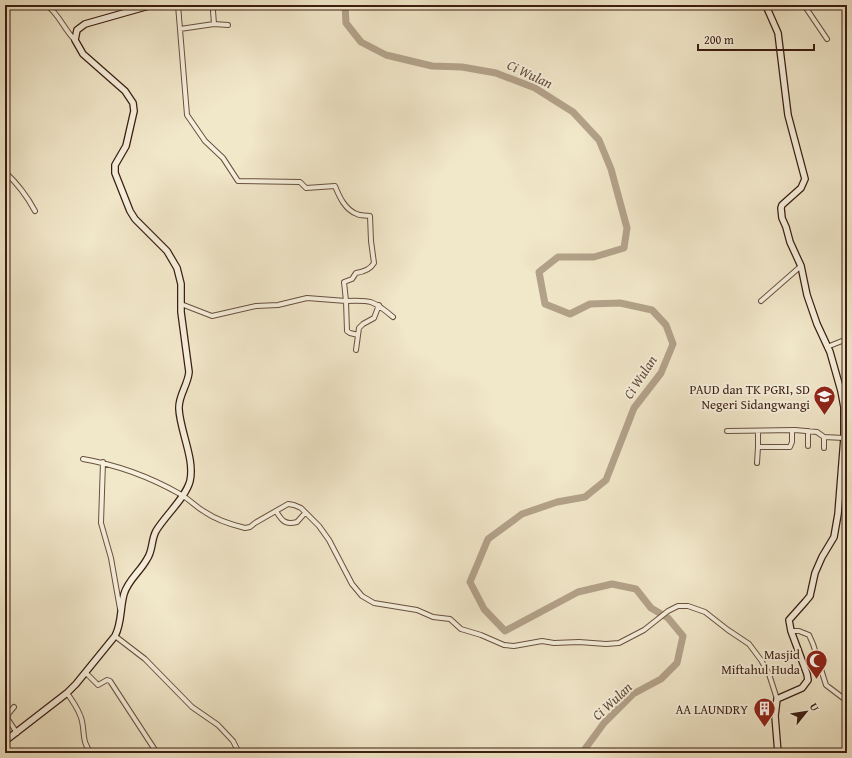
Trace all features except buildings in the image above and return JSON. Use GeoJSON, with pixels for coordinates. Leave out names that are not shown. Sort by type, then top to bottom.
{"type":"FeatureCollection","features":[{"type":"Feature","properties":{"kind":"street"},"geometry":{"type":"LineString","coordinates":[[5,7],[11,5]]}},
{"type":"Feature","properties":{"kind":"street"},"geometry":{"type":"LineString","coordinates":[[46,5],[53,10],[75,40],[83,54],[125,90],[133,103],[134,111],[126,146],[116,165],[115,173],[130,211],[135,219],[167,251],[174,263],[181,284],[184,339],[189,372],[188,380],[180,397],[178,407],[191,473],[190,482],[156,530],[148,559],[132,577],[124,592],[120,609]]}},
{"type":"Feature","properties":{"kind":"street"},"geometry":{"type":"LineString","coordinates":[[75,40],[77,30],[85,24],[152,5]]}},
{"type":"Feature","properties":{"kind":"street"},"geometry":{"type":"LineString","coordinates":[[178,5],[187,115],[206,141],[223,158],[236,180],[242,182],[300,182],[304,188],[334,185],[343,202],[351,211],[358,215],[370,216],[374,264],[364,271],[356,273],[352,278],[344,282],[347,331],[358,335]]}},
{"type":"Feature","properties":{"kind":"street"},"geometry":{"type":"LineString","coordinates":[[768,5],[767,8],[778,34],[788,115],[805,179],[801,188],[782,205],[782,218],[786,226],[790,242],[801,266],[810,302],[817,324],[827,347],[841,391],[844,407],[844,438],[838,514],[834,537],[822,556],[815,573],[810,596],[789,620],[791,631],[808,680],[802,688],[777,699]]}},
{"type":"Feature","properties":{"kind":"street"},"geometry":{"type":"LineString","coordinates":[[804,5],[827,38]]}},
{"type":"Feature","properties":{"kind":"street"},"geometry":{"type":"LineString","coordinates":[[214,10],[214,24]]}},
{"type":"Feature","properties":{"kind":"street"},"geometry":{"type":"LineString","coordinates":[[180,29],[214,24],[228,25]]}},
{"type":"Feature","properties":{"kind":"street"},"geometry":{"type":"LineString","coordinates":[[5,172],[27,197],[35,211]]}},
{"type":"Feature","properties":{"kind":"street"},"geometry":{"type":"LineString","coordinates":[[761,300],[801,266]]}},
{"type":"Feature","properties":{"kind":"street"},"geometry":{"type":"LineString","coordinates":[[181,304],[214,316],[256,306],[278,305],[307,298],[346,301],[367,300],[379,305],[393,317]]}},
{"type":"Feature","properties":{"kind":"street"},"geometry":{"type":"LineString","coordinates":[[356,350],[358,331],[361,326],[374,318],[379,305]]}},
{"type":"Feature","properties":{"kind":"street"},"geometry":{"type":"LineString","coordinates":[[827,347],[847,339]]}},
{"type":"Feature","properties":{"kind":"street"},"geometry":{"type":"LineString","coordinates":[[728,431],[792,430],[817,432],[824,437],[844,438]]}},
{"type":"Feature","properties":{"kind":"street"},"geometry":{"type":"LineString","coordinates":[[758,447],[790,446],[792,442],[792,430]]}},
{"type":"Feature","properties":{"kind":"street"},"geometry":{"type":"LineString","coordinates":[[757,463],[758,431]]}},
{"type":"Feature","properties":{"kind":"street"},"geometry":{"type":"LineString","coordinates":[[808,431],[808,446]]}},
{"type":"Feature","properties":{"kind":"street"},"geometry":{"type":"LineString","coordinates":[[824,437],[824,448]]}},
{"type":"Feature","properties":{"kind":"street"},"geometry":{"type":"LineString","coordinates":[[83,459],[102,462],[131,471],[162,484],[182,495],[206,513],[245,528],[250,527],[288,504],[294,504],[319,526],[329,540],[352,584],[362,596],[374,603],[417,610],[433,617],[450,619],[462,629],[504,644],[514,646],[542,641],[554,643],[619,643],[644,630],[668,611],[678,606],[688,606],[705,612],[749,644],[761,660],[777,699],[775,716],[778,753]]}},
{"type":"Feature","properties":{"kind":"street"},"geometry":{"type":"LineString","coordinates":[[5,742],[67,693],[86,673],[116,636],[118,631],[120,609],[111,558],[101,523],[102,462]]}},
{"type":"Feature","properties":{"kind":"street"},"geometry":{"type":"LineString","coordinates":[[276,511],[281,520],[284,522],[297,522],[305,513]]}},
{"type":"Feature","properties":{"kind":"street"},"geometry":{"type":"LineString","coordinates":[[791,631],[799,631],[809,636],[826,685],[847,701]]}},
{"type":"Feature","properties":{"kind":"street"},"geometry":{"type":"LineString","coordinates":[[116,636],[145,659],[192,707],[218,725],[233,741],[239,753]]}},
{"type":"Feature","properties":{"kind":"street"},"geometry":{"type":"LineString","coordinates":[[86,673],[98,685],[107,680],[110,681],[158,753]]}},
{"type":"Feature","properties":{"kind":"street"},"geometry":{"type":"LineString","coordinates":[[67,693],[81,716],[84,741],[86,747],[92,753]]}},
{"type":"Feature","properties":{"kind":"street"},"geometry":{"type":"LineString","coordinates":[[14,707],[7,718],[17,733]]}},
{"type":"Feature","properties":{"kind":"waterway","name":"Ci Wulan"},"geometry":{"type":"LineString","coordinates":[[345,5],[346,23],[361,42],[386,55],[432,66],[462,67],[496,73],[535,88],[573,112],[599,140],[611,169],[627,228],[624,248],[594,257],[558,257],[539,272],[545,304],[570,314],[590,304],[620,303],[652,310],[666,325],[673,344],[661,373],[634,408],[606,480],[585,497],[557,502],[522,514],[488,539],[470,582],[484,609],[505,631],[578,592],[612,584],[636,589],[651,608],[668,618],[683,636],[677,663],[661,679],[633,694],[604,723],[582,753]]}},
{"type":"Feature","properties":{"kind":"place","name":"PAUD dan TK PGRI, SD Negeri Sidangwangi"},"geometry":{"type":"Point","coordinates":[825,416]}},
{"type":"Feature","properties":{"kind":"place","name":"Masjid Miftahul Huda"},"geometry":{"type":"Point","coordinates":[816,680]}},
{"type":"Feature","properties":{"kind":"place","name":"AA LAUNDRY"},"geometry":{"type":"Point","coordinates":[764,728]}}]}
